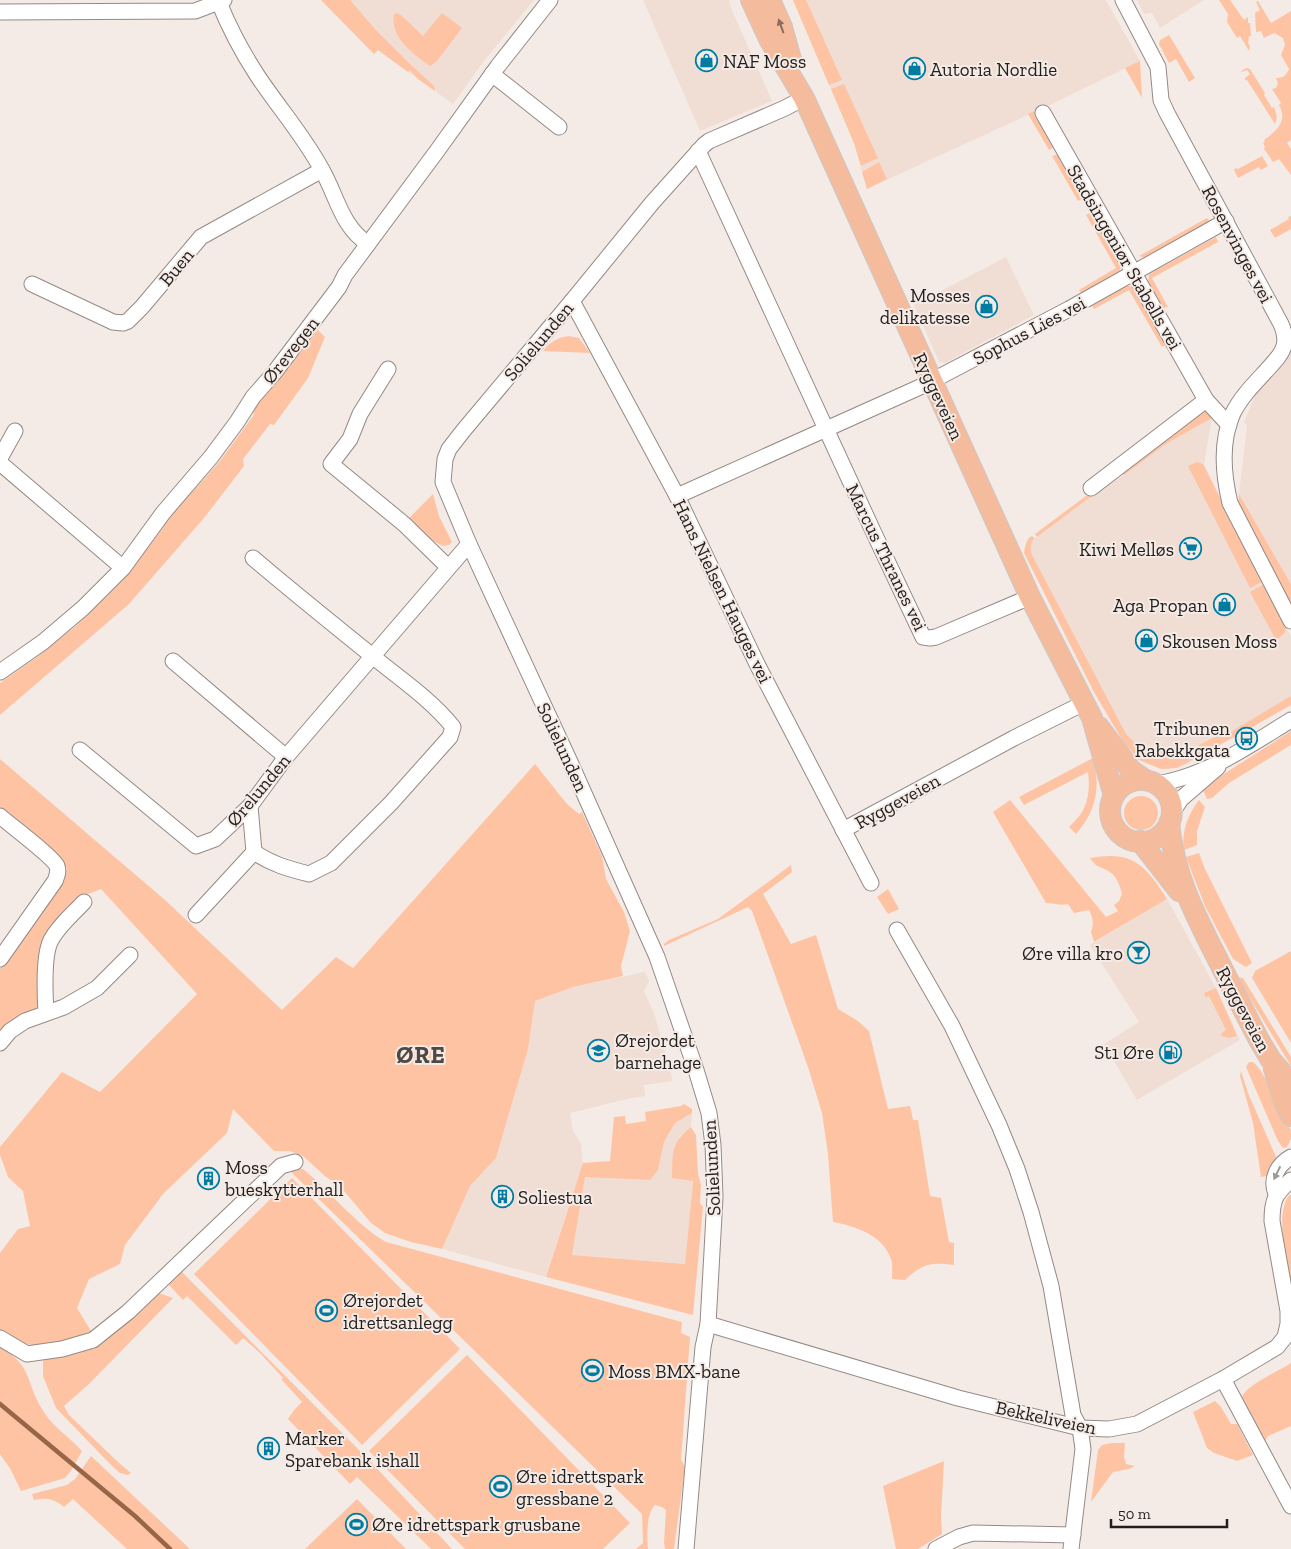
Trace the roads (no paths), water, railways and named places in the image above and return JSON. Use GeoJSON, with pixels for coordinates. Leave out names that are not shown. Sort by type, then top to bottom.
{"type":"FeatureCollection","features":[{"type":"Feature","properties":{"kind":"main road","name":"Ryggeveien"},"geometry":{"type":"LineString","coordinates":[[751,0],[769,39],[801,92],[1030,596],[1088,711],[1114,796]]}},
{"type":"Feature","properties":{"kind":"main road","name":"Ryggeveien"},"geometry":{"type":"LineString","coordinates":[[770,0],[782,27],[801,92]]}},
{"type":"Feature","properties":{"kind":"main road","name":"Ryggeveien"},"geometry":{"type":"LineString","coordinates":[[1088,711],[1131,770],[1150,782]]}},
{"type":"Feature","properties":{"kind":"main road"},"geometry":{"type":"LineString","coordinates":[[1135,780],[1150,782],[1166,794],[1171,803],[1171,818],[1158,836],[1149,840],[1131,840],[1123,836],[1115,827],[1110,813],[1114,796],[1124,785],[1135,780]]}},
{"type":"Feature","properties":{"kind":"main road","name":"Ryggeveien"},"geometry":{"type":"LineString","coordinates":[[1171,818],[1171,842],[1190,904],[1259,1040],[1271,1060],[1291,1083]]}},
{"type":"Feature","properties":{"kind":"main road","name":"Ryggeveien"},"geometry":{"type":"LineString","coordinates":[[1140,841],[1190,904]]}},
{"type":"Feature","properties":{"kind":"main road","name":"Ryggeveien"},"geometry":{"type":"LineString","coordinates":[[1271,1060],[1284,1101],[1291,1116]]}},
{"type":"Feature","properties":{"kind":"street","name":"Ørevegen"},"geometry":{"type":"LineString","coordinates":[[0,672],[43,642],[83,608],[123,568],[163,513],[211,457],[253,397],[274,373],[339,287],[345,275],[492,74],[550,0]]}},
{"type":"Feature","properties":{"kind":"street","name":"Rosenvinges vei"},"geometry":{"type":"LineString","coordinates":[[1123,0],[1158,67],[1161,100],[1167,113],[1285,334],[1285,345],[1280,356],[1242,399],[1228,425],[1224,450],[1226,485],[1230,504],[1291,621]]}},
{"type":"Feature","properties":{"kind":"street"},"geometry":{"type":"LineString","coordinates":[[0,12],[195,11],[220,1],[256,74],[303,139],[322,170],[345,220],[356,235],[368,244]]}},
{"type":"Feature","properties":{"kind":"street"},"geometry":{"type":"LineString","coordinates":[[492,74],[559,127]]}},
{"type":"Feature","properties":{"kind":"street","name":"Solielunden"},"geometry":{"type":"LineString","coordinates":[[686,1549],[703,1347],[708,1324],[715,1172],[709,1113],[699,1078],[657,957],[563,747],[468,544],[443,482],[443,471],[449,449],[698,150],[709,141],[785,108],[801,92]]}},
{"type":"Feature","properties":{"kind":"street","name":"Stadsingeniør Stabells vei"},"geometry":{"type":"LineString","coordinates":[[1043,113],[1206,400],[1228,425]]}},
{"type":"Feature","properties":{"kind":"street","name":"Marcus Thranes vei"},"geometry":{"type":"LineString","coordinates":[[698,150],[880,548],[923,637],[936,637],[1030,596]]}},
{"type":"Feature","properties":{"kind":"street","name":"Buen"},"geometry":{"type":"LineString","coordinates":[[32,284],[113,322],[123,323],[128,321],[142,307],[201,237],[322,170]]}},
{"type":"Feature","properties":{"kind":"street","name":"Sophus Lies vei"},"geometry":{"type":"LineString","coordinates":[[827,430],[932,380],[1069,309],[1226,221]]}},
{"type":"Feature","properties":{"kind":"street","name":"Hans Nielsen Hauges vei"},"geometry":{"type":"LineString","coordinates":[[572,301],[677,496],[757,664],[870,883]]}},
{"type":"Feature","properties":{"kind":"street"},"geometry":{"type":"LineString","coordinates":[[388,369],[360,414],[350,438],[331,464],[404,524],[448,567]]}},
{"type":"Feature","properties":{"kind":"street"},"geometry":{"type":"LineString","coordinates":[[1091,488],[1206,400]]}},
{"type":"Feature","properties":{"kind":"street"},"geometry":{"type":"LineString","coordinates":[[677,496],[827,430]]}},
{"type":"Feature","properties":{"kind":"street"},"geometry":{"type":"LineString","coordinates":[[0,458],[15,431]]}},
{"type":"Feature","properties":{"kind":"street"},"geometry":{"type":"LineString","coordinates":[[0,463],[123,568]]}},
{"type":"Feature","properties":{"kind":"street","name":"Ørelunden"},"geometry":{"type":"LineString","coordinates":[[80,750],[196,846],[215,839],[250,806],[286,757],[468,544]]}},
{"type":"Feature","properties":{"kind":"street"},"geometry":{"type":"LineString","coordinates":[[253,558],[304,602],[372,656]]}},
{"type":"Feature","properties":{"kind":"street","name":"Ørelunden"},"geometry":{"type":"LineString","coordinates":[[254,852],[267,861],[283,868],[309,874],[331,863],[391,803],[450,737],[453,727],[444,716],[372,656]]}},
{"type":"Feature","properties":{"kind":"street"},"geometry":{"type":"LineString","coordinates":[[173,660],[286,757]]}},
{"type":"Feature","properties":{"kind":"street","name":"Ryggeveien"},"geometry":{"type":"LineString","coordinates":[[843,830],[1005,742],[1088,711]]}},
{"type":"Feature","properties":{"kind":"street"},"geometry":{"type":"LineString","coordinates":[[1150,782],[1172,782],[1227,759],[1291,720]]}},
{"type":"Feature","properties":{"kind":"street"},"geometry":{"type":"LineString","coordinates":[[1171,818],[1181,799],[1227,759]]}},
{"type":"Feature","properties":{"kind":"street"},"geometry":{"type":"LineString","coordinates":[[196,915],[254,852],[250,806]]}},
{"type":"Feature","properties":{"kind":"street"},"geometry":{"type":"LineString","coordinates":[[0,816],[45,852],[57,865],[58,874],[0,959]]}},
{"type":"Feature","properties":{"kind":"street"},"geometry":{"type":"LineString","coordinates":[[46,1013],[45,985],[49,942],[56,931],[84,902]]}},
{"type":"Feature","properties":{"kind":"street"},"geometry":{"type":"LineString","coordinates":[[897,930],[952,1026],[991,1107],[1017,1169],[1051,1286],[1073,1415],[1080,1428],[1082,1449],[1072,1542],[973,1533],[959,1537],[936,1549]]}},
{"type":"Feature","properties":{"kind":"street"},"geometry":{"type":"LineString","coordinates":[[0,1043],[10,1031],[25,1021],[64,1007],[98,988],[130,955]]}},
{"type":"Feature","properties":{"kind":"street","name":"Bekkeliveien"},"geometry":{"type":"LineString","coordinates":[[708,1324],[958,1398],[1080,1428],[1109,1429],[1137,1424],[1224,1379],[1277,1347],[1285,1337],[1288,1311],[1272,1220],[1272,1207],[1276,1194],[1273,1186],[1274,1178],[1283,1162],[1291,1157]]}},
{"type":"Feature","properties":{"kind":"street"},"geometry":{"type":"LineString","coordinates":[[0,1338],[27,1354],[62,1349],[93,1340],[128,1312],[281,1166],[295,1162]]}},
{"type":"Feature","properties":{"kind":"street"},"geometry":{"type":"LineString","coordinates":[[1276,1194],[1291,1180]]}},
{"type":"Feature","properties":{"kind":"street"},"geometry":{"type":"LineString","coordinates":[[1224,1379],[1291,1506]]}},
{"type":"Feature","properties":{"kind":"waterway"},"geometry":{"type":"LineString","coordinates":[[0,1404],[135,1516],[170,1549]]}},
{"type":"Feature","properties":{"kind":"place","name":"NAF Moss"},"geometry":{"type":"Point","coordinates":[707,61]}},
{"type":"Feature","properties":{"kind":"place","name":"Autoria Nordlie"},"geometry":{"type":"Point","coordinates":[914,69]}},
{"type":"Feature","properties":{"kind":"place","name":"Mosses delikatesse"},"geometry":{"type":"Point","coordinates":[986,306]}},
{"type":"Feature","properties":{"kind":"place","name":"Kiwi Melløs"},"geometry":{"type":"Point","coordinates":[1190,549]}},
{"type":"Feature","properties":{"kind":"place","name":"Aga Propan"},"geometry":{"type":"Point","coordinates":[1224,605]}},
{"type":"Feature","properties":{"kind":"place","name":"Skousen Moss"},"geometry":{"type":"Point","coordinates":[1146,641]}},
{"type":"Feature","properties":{"kind":"place","name":"Tribunen Rabekkgata"},"geometry":{"type":"Point","coordinates":[1246,739]}},
{"type":"Feature","properties":{"kind":"place","name":"Øre villa kro"},"geometry":{"type":"Point","coordinates":[1139,953]}},
{"type":"Feature","properties":{"kind":"place","name":"Ørejordet barnehage"},"geometry":{"type":"Point","coordinates":[599,1051]}},
{"type":"Feature","properties":{"kind":"place","name":"St1 Øre"},"geometry":{"type":"Point","coordinates":[1170,1052]}},
{"type":"Feature","properties":{"kind":"place","name":"Moss bueskytterhall"},"geometry":{"type":"Point","coordinates":[209,1178]}},
{"type":"Feature","properties":{"kind":"place","name":"Soliestua"},"geometry":{"type":"Point","coordinates":[502,1197]}},
{"type":"Feature","properties":{"kind":"place","name":"Ørejordet idrettsanlegg"},"geometry":{"type":"Point","coordinates":[327,1311]}},
{"type":"Feature","properties":{"kind":"place","name":"Moss BMX-bane"},"geometry":{"type":"Point","coordinates":[592,1371]}},
{"type":"Feature","properties":{"kind":"place","name":"Marker Sparebank ishall"},"geometry":{"type":"Point","coordinates":[269,1449]}},
{"type":"Feature","properties":{"kind":"place","name":"Øre idrettspark gressbane 2"},"geometry":{"type":"Point","coordinates":[500,1487]}},
{"type":"Feature","properties":{"kind":"place","name":"Øre idrettspark grusbane"},"geometry":{"type":"Point","coordinates":[356,1524]}},
{"type":"Feature","properties":{"kind":"district","name":"ØRE"},"geometry":{"type":"Point","coordinates":[421,1055]}}]}
